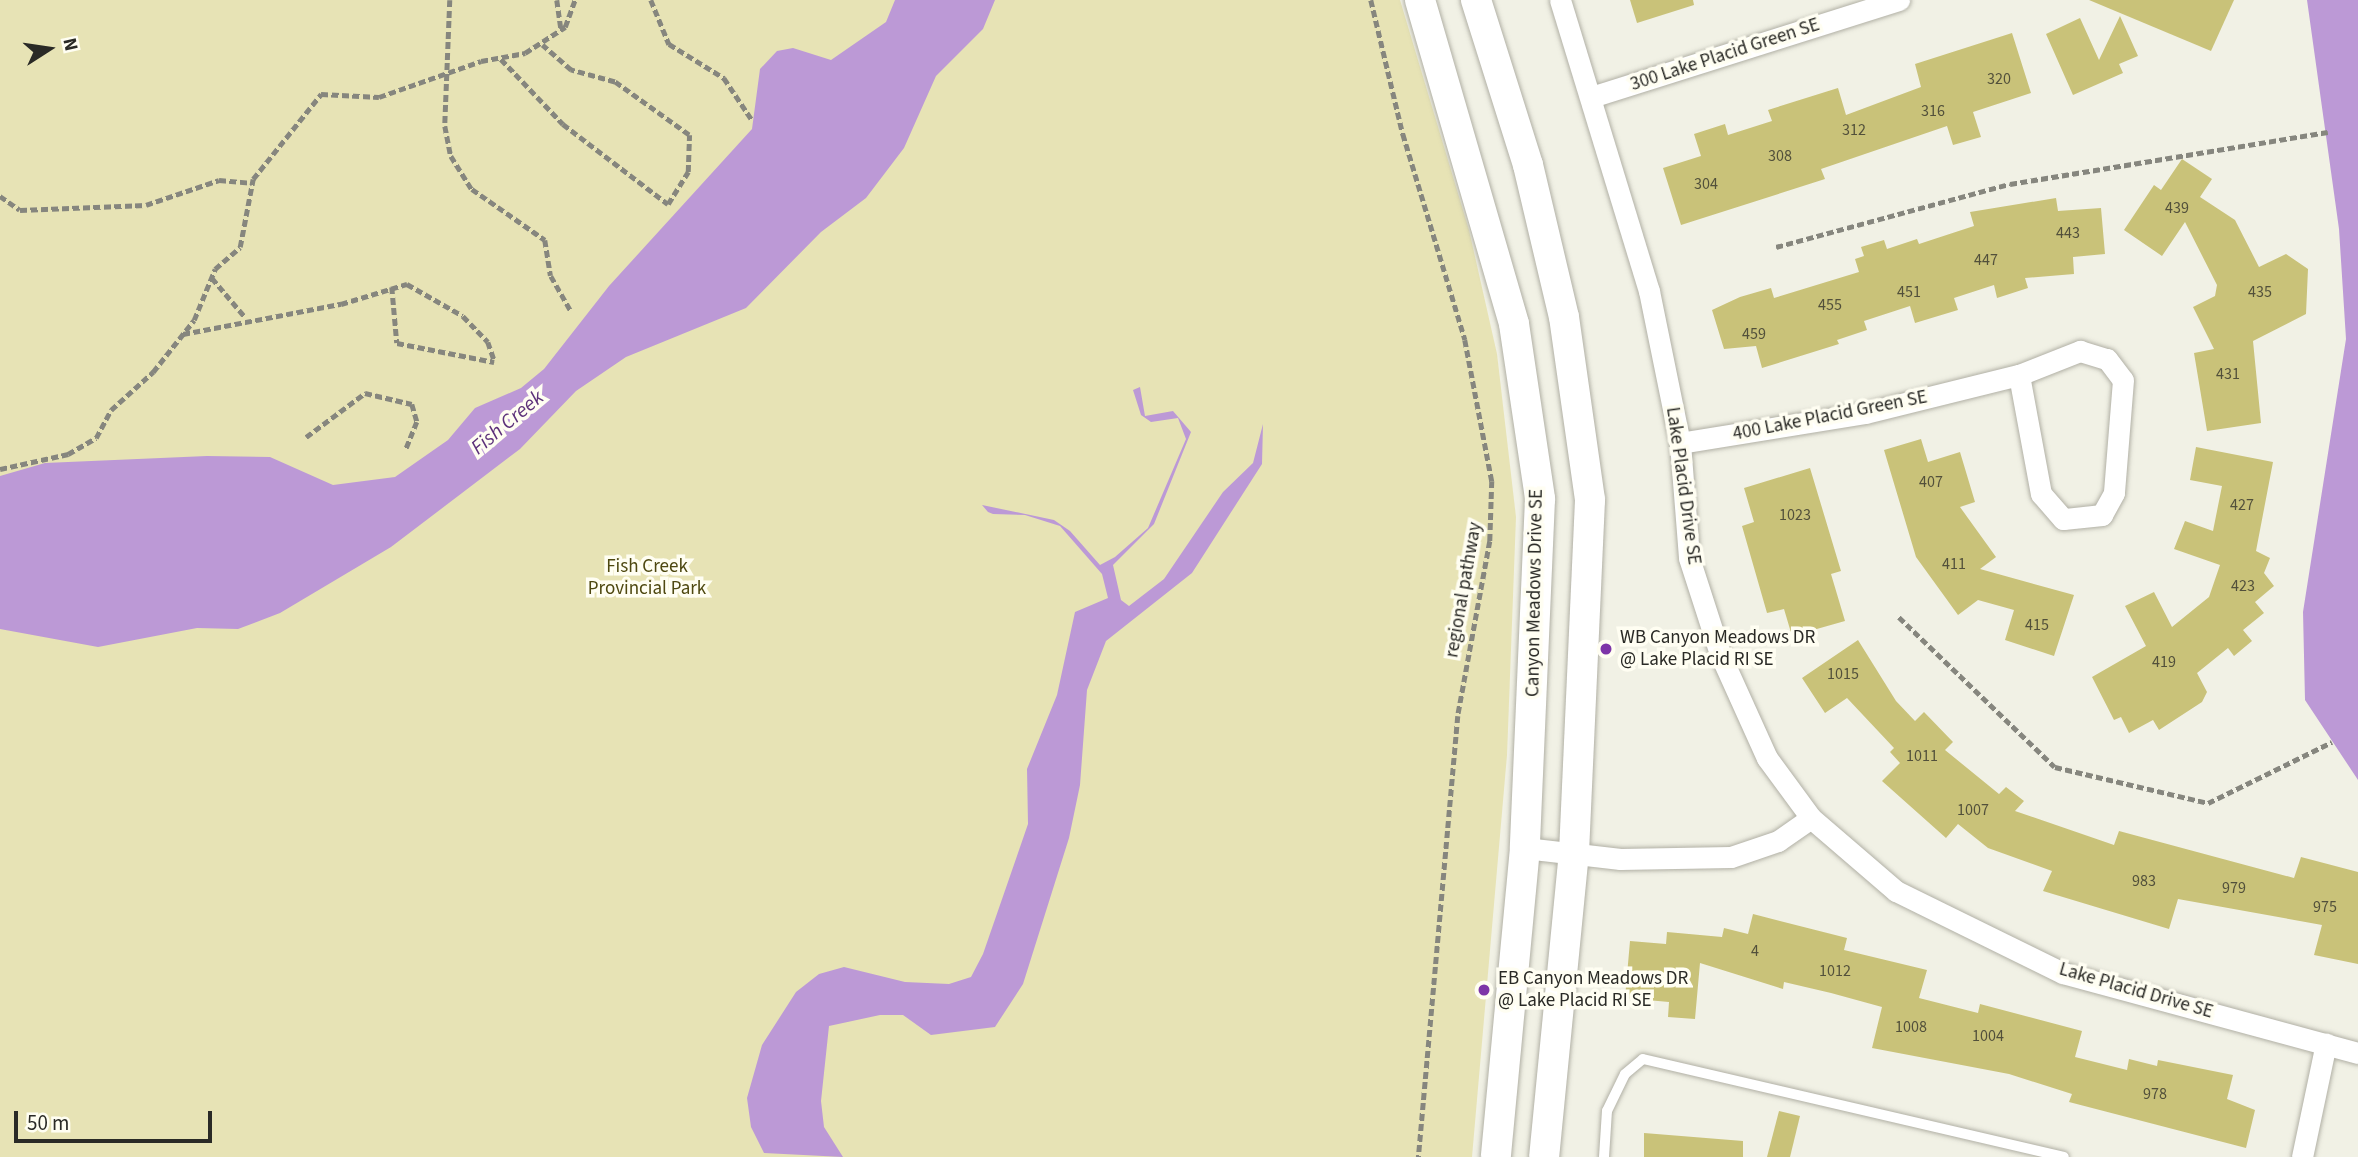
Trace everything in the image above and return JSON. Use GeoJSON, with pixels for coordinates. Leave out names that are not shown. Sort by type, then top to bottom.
{"type":"FeatureCollection","features":[{"type":"Feature","properties":{"kind":"main road","name":"Canyon Meadows Drive SE"},"geometry":{"type":"LineString","coordinates":[[1420,0],[1477,183],[1530,413],[1540,499],[1525,848],[1496,1157]]}},
{"type":"Feature","properties":{"kind":"main road"},"geometry":{"type":"LineString","coordinates":[[1476,0],[1528,165],[1581,406],[1590,589],[1574,852],[1544,1157]]}},
{"type":"Feature","properties":{"kind":"street","name":"Lake Placid Drive SE"},"geometry":{"type":"LineString","coordinates":[[1560,0],[1649,290],[1680,443],[1689,558],[1720,654],[1767,758],[1811,818],[1896,891],[2063,974],[2358,1053]]}},
{"type":"Feature","properties":{"kind":"street","name":"300 Lake Placid Green SE"},"geometry":{"type":"LineString","coordinates":[[1591,97],[1899,0]]}},
{"type":"Feature","properties":{"kind":"street","name":"400 Lake Placid Green SE"},"geometry":{"type":"LineString","coordinates":[[1680,443],[1865,413],[2019,375],[2080,351],[2107,359],[2123,380],[2114,493],[2102,515],[2063,519],[2040,494],[2019,375]]}},
{"type":"Feature","properties":{"kind":"street"},"geometry":{"type":"LineString","coordinates":[[1525,848],[1620,859],[1731,857],[1778,841],[1811,818]]}},
{"type":"Feature","properties":{"kind":"street"},"geometry":{"type":"LineString","coordinates":[[2302,1157],[2326,1043]]}},
{"type":"Feature","properties":{"kind":"lane"},"geometry":{"type":"LineString","coordinates":[[1604,1157],[1607,1111],[1625,1074],[1643,1059],[2064,1157]]}},
{"type":"Feature","properties":{"kind":"path"},"geometry":{"type":"LineString","coordinates":[[450,0],[451,74],[445,126],[458,170],[480,197],[545,240],[551,276],[571,311]]}},
{"type":"Feature","properties":{"kind":"path"},"geometry":{"type":"LineString","coordinates":[[557,0],[561,30]]}},
{"type":"Feature","properties":{"kind":"path"},"geometry":{"type":"LineString","coordinates":[[0,469],[68,454],[96,438],[105,418],[182,334],[212,278],[249,227],[252,183],[321,94],[379,97],[500,58],[521,54],[542,45],[561,30],[575,0]]}},
{"type":"Feature","properties":{"kind":"path"},"geometry":{"type":"LineString","coordinates":[[651,0],[669,44],[729,83],[752,120]]}},
{"type":"Feature","properties":{"kind":"path","name":"regional pathway"},"geometry":{"type":"LineString","coordinates":[[1371,0],[1403,134],[1465,340],[1492,481],[1490,541],[1458,716],[1419,1157]]}},
{"type":"Feature","properties":{"kind":"path"},"geometry":{"type":"LineString","coordinates":[[500,58],[513,68],[564,124],[667,204],[688,172],[688,135],[615,82],[571,70],[542,45]]}},
{"type":"Feature","properties":{"kind":"path"},"geometry":{"type":"LineString","coordinates":[[513,68],[521,54]]}},
{"type":"Feature","properties":{"kind":"path"},"geometry":{"type":"LineString","coordinates":[[1776,247],[2010,184],[2328,132]]}},
{"type":"Feature","properties":{"kind":"path"},"geometry":{"type":"LineString","coordinates":[[0,196],[20,210],[146,205],[219,180],[252,183]]}},
{"type":"Feature","properties":{"kind":"path"},"geometry":{"type":"LineString","coordinates":[[212,278],[246,318]]}},
{"type":"Feature","properties":{"kind":"path"},"geometry":{"type":"LineString","coordinates":[[182,334],[246,318],[341,304],[392,287],[407,284],[448,304],[482,335],[495,362],[397,343],[392,287]]}},
{"type":"Feature","properties":{"kind":"path"},"geometry":{"type":"LineString","coordinates":[[306,437],[365,393],[412,404],[417,422],[406,449]]}},
{"type":"Feature","properties":{"kind":"path"},"geometry":{"type":"LineString","coordinates":[[1899,617],[2055,767],[2208,803],[2332,742]]}},
{"type":"Feature","properties":{"kind":"green space","name":"Fish Creek Provincial Park"},"geometry":{"type":"Polygon","coordinates":[[[0,0],[1400,0],[1469,230],[1497,354],[1516,517],[1507,755],[1472,1157],[0,1157],[0,0]]]}},
{"type":"Feature","properties":{"kind":"water","name":"Fish Creek"},"geometry":{"type":"Polygon","coordinates":[[[895,0],[995,0],[983,29],[936,76],[904,148],[866,198],[821,232],[746,308],[626,357],[576,391],[520,449],[391,547],[280,613],[238,629],[197,628],[98,647],[0,629],[0,476],[45,463],[207,456],[270,457],[333,485],[395,477],[448,440],[475,408],[521,388],[544,369],[609,286],[752,129],[760,69],[777,51],[793,48],[831,60],[886,22],[895,0]]]}},
{"type":"Feature","properties":{"kind":"water"},"geometry":{"type":"Polygon","coordinates":[[[2307,0],[2358,0],[2358,780],[2305,700],[2303,612],[2346,339],[2339,229],[2307,0]]]}},
{"type":"Feature","properties":{"kind":"water"},"geometry":{"type":"Polygon","coordinates":[[[1140,387],[1145,416],[1173,411],[1191,432],[1154,524],[1113,565],[1121,600],[1129,606],[1164,579],[1223,492],[1253,463],[1263,424],[1262,464],[1192,573],[1106,641],[1087,690],[1080,785],[1069,838],[1023,984],[995,1027],[931,1035],[903,1015],[880,1015],[829,1026],[821,1101],[824,1127],[843,1157],[764,1153],[751,1127],[747,1098],[762,1045],[796,992],[819,974],[844,967],[905,982],[949,984],[971,977],[983,954],[1028,824],[1027,769],[1057,695],[1075,612],[1108,598],[1102,574],[1060,526],[1025,515],[993,514],[982,505],[1054,520],[1070,531],[1100,565],[1115,557],[1148,528],[1186,439],[1178,418],[1151,422],[1141,415],[1133,390],[1140,387]]]}},
{"type":"Feature","properties":{"kind":"building"},"geometry":{"type":"Polygon","coordinates":[[[1630,0],[1693,0],[1694,5],[1637,23],[1630,0]]]}},
{"type":"Feature","properties":{"kind":"building"},"geometry":{"type":"Polygon","coordinates":[[[2089,0],[2234,0],[2211,51],[2089,0]]]}},
{"type":"Feature","properties":{"kind":"building"},"geometry":{"type":"Polygon","coordinates":[[[2120,16],[2138,56],[2119,64],[2123,73],[2073,95],[2046,34],[2080,18],[2099,60],[2120,16]]]}},
{"type":"Feature","properties":{"kind":"building"},"geometry":{"type":"Polygon","coordinates":[[[2012,33],[2031,93],[1973,112],[1981,137],[1953,145],[1947,126],[1821,169],[1825,179],[1681,225],[1663,168],[1701,156],[1694,134],[1725,124],[1728,135],[1772,121],[1768,110],[1838,88],[1846,115],[1921,87],[1915,64],[2012,33]]]}},
{"type":"Feature","properties":{"kind":"building"},"geometry":{"type":"Polygon","coordinates":[[[2182,159],[2212,179],[2200,197],[2235,220],[2259,267],[2286,254],[2308,269],[2306,314],[2253,341],[2261,423],[2207,431],[2194,353],[2214,349],[2193,307],[2215,296],[2217,285],[2185,222],[2162,256],[2124,230],[2154,185],[2161,190],[2182,159]]]}},
{"type":"Feature","properties":{"kind":"building"},"geometry":{"type":"Polygon","coordinates":[[[2056,198],[2058,211],[2101,208],[2105,254],[2073,257],[2074,274],[2025,278],[2028,288],[1997,298],[1994,285],[1954,298],[1958,310],[1915,323],[1910,306],[1864,321],[1867,330],[1837,340],[1839,344],[1762,368],[1756,346],[1724,349],[1712,310],[1740,297],[1771,288],[1774,298],[1859,272],[1855,259],[1864,256],[1861,247],[1884,240],[1887,249],[1917,239],[1919,244],[1974,226],[1970,212],[2056,198]]]}},
{"type":"Feature","properties":{"kind":"building"},"geometry":{"type":"Polygon","coordinates":[[[1921,439],[1928,462],[1960,452],[1975,502],[1960,507],[1996,557],[1980,569],[2074,595],[2054,656],[2005,640],[2014,610],[1978,600],[1958,615],[1916,557],[1884,450],[1921,439]]]}},
{"type":"Feature","properties":{"kind":"building"},"geometry":{"type":"Polygon","coordinates":[[[2196,447],[2273,462],[2256,551],[2270,558],[2264,573],[2274,586],[2255,602],[2264,613],[2243,630],[2252,641],[2234,656],[2228,648],[2197,673],[2207,692],[2202,702],[2159,730],[2153,720],[2129,733],[2121,717],[2114,720],[2092,677],[2146,646],[2125,606],[2154,592],[2172,627],[2209,597],[2220,565],[2174,549],[2185,521],[2213,531],[2222,486],[2190,480],[2196,447]]]}},
{"type":"Feature","properties":{"kind":"building"},"geometry":{"type":"Polygon","coordinates":[[[1810,468],[1841,571],[1831,574],[1845,621],[1792,636],[1784,609],[1767,613],[1742,526],[1754,522],[1744,488],[1810,468]]]}},
{"type":"Feature","properties":{"kind":"building"},"geometry":{"type":"Polygon","coordinates":[[[1858,640],[1896,701],[1915,721],[1924,712],[1953,742],[1945,750],[1999,794],[2006,787],[2024,801],[2015,811],[2114,845],[2119,831],[2294,878],[2301,857],[2358,872],[2358,964],[2314,955],[2322,925],[2178,899],[2169,929],[2043,891],[2052,871],[1988,848],[1958,824],[1946,838],[1882,781],[1900,763],[1890,752],[1894,748],[1847,698],[1825,713],[1802,678],[1858,640]]]}},
{"type":"Feature","properties":{"kind":"building"},"geometry":{"type":"Polygon","coordinates":[[[1753,914],[1847,938],[1844,950],[1927,970],[1919,998],[1978,1013],[1980,1004],[2082,1031],[2075,1057],[2127,1070],[2129,1059],[2157,1066],[2158,1060],[2233,1075],[2227,1099],[2255,1110],[2246,1148],[2069,1102],[2072,1094],[2009,1074],[1872,1048],[1882,1007],[1831,993],[1784,982],[1783,989],[1700,963],[1695,1019],[1668,1017],[1669,1002],[1625,998],[1630,941],[1666,944],[1667,932],[1722,937],[1724,928],[1748,934],[1753,914]]]}},
{"type":"Feature","properties":{"kind":"building"},"geometry":{"type":"Polygon","coordinates":[[[1779,1111],[1800,1116],[1790,1157],[1767,1157],[1779,1111]]]}},
{"type":"Feature","properties":{"kind":"building"},"geometry":{"type":"Polygon","coordinates":[[[1644,1133],[1743,1141],[1743,1157],[1644,1157],[1644,1133]]]}},
{"type":"Feature","properties":{"kind":"place","name":"WB Canyon Meadows DR @ Lake Placid RI SE"},"geometry":{"type":"Point","coordinates":[1606,649]}},
{"type":"Feature","properties":{"kind":"place","name":"EB Canyon Meadows DR @ Lake Placid RI SE"},"geometry":{"type":"Point","coordinates":[1484,990]}}]}
